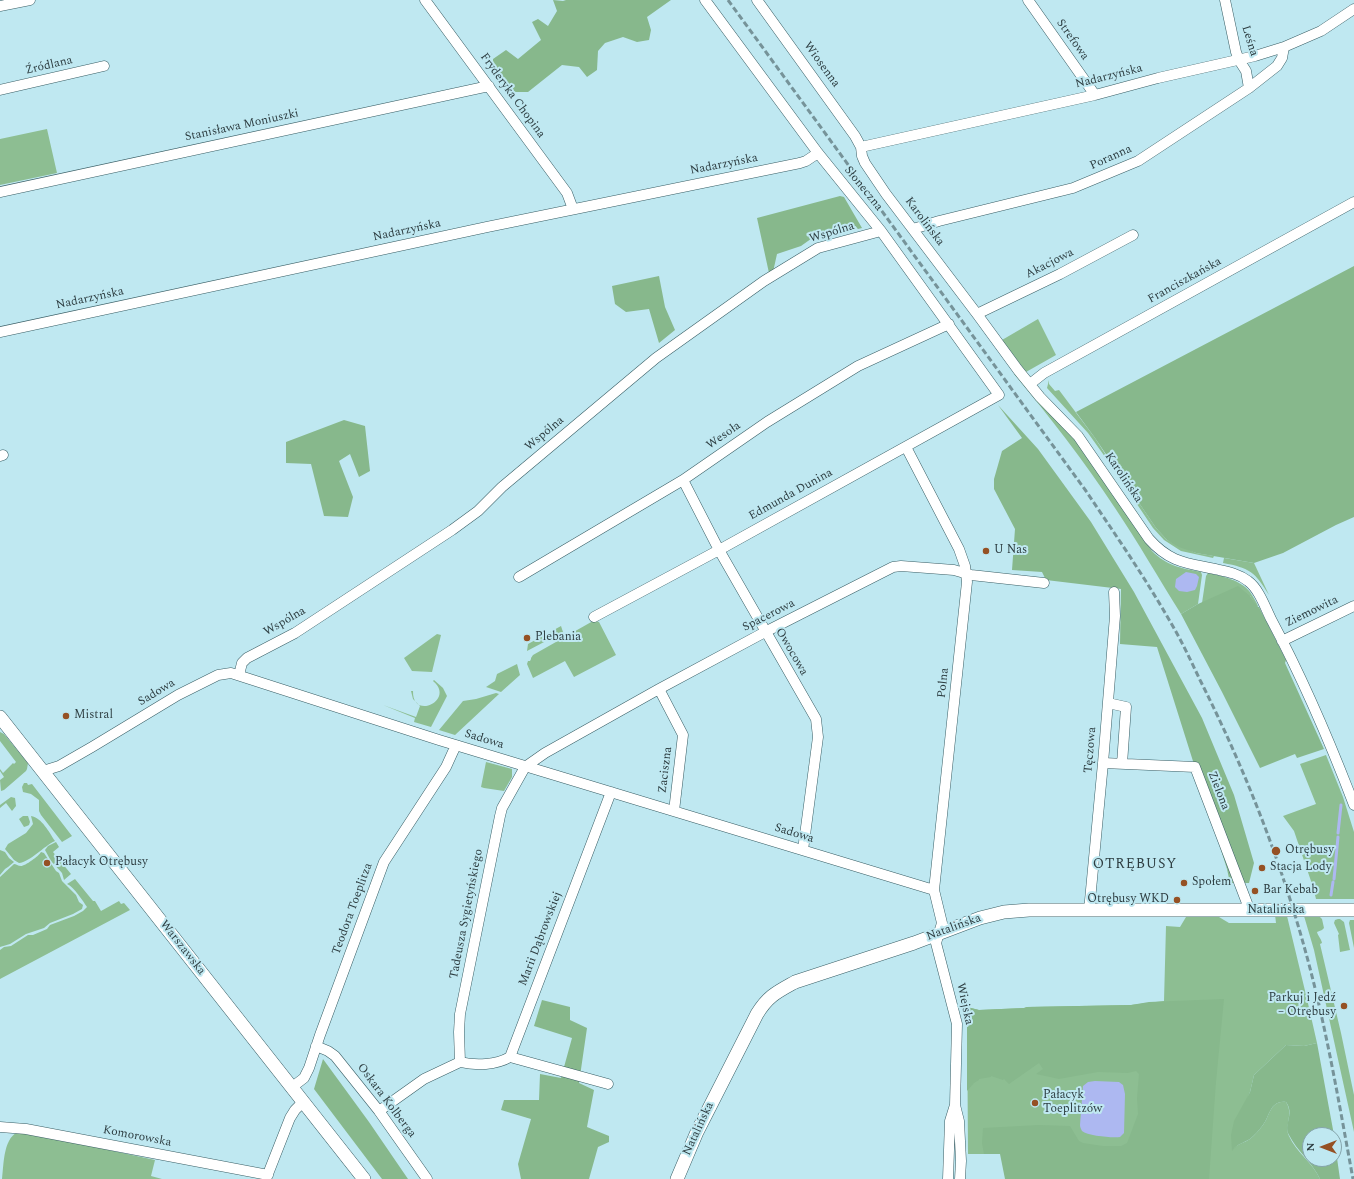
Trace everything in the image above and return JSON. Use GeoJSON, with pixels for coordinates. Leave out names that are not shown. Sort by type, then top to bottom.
{"type":"FeatureCollection","features":[{"type":"Feature","properties":{"kind":"main road","name":"Warszawska"},"geometry":{"type":"LineString","coordinates":[[0,717],[364,1179]]}},
{"type":"Feature","properties":{"kind":"main road","name":"Natalińska"},"geometry":{"type":"LineString","coordinates":[[677,1179],[697,1132],[756,1014],[765,1001],[777,991],[795,982],[980,918],[1004,912],[1029,910],[1354,910]]}},
{"type":"Feature","properties":{"kind":"street"},"geometry":{"type":"LineString","coordinates":[[0,6],[30,0]]}},
{"type":"Feature","properties":{"kind":"street","name":"Fryderyka Chopina"},"geometry":{"type":"LineString","coordinates":[[425,0],[567,193],[573,209]]}},
{"type":"Feature","properties":{"kind":"street","name":"Słoneczna"},"geometry":{"type":"LineString","coordinates":[[705,0],[818,153],[881,231],[1000,395]]}},
{"type":"Feature","properties":{"kind":"street","name":"Wiosenna"},"geometry":{"type":"LineString","coordinates":[[757,0],[840,114],[861,147]]}},
{"type":"Feature","properties":{"kind":"street","name":"Strefowa"},"geometry":{"type":"LineString","coordinates":[[1028,0],[1095,95]]}},
{"type":"Feature","properties":{"kind":"street","name":"Leśna"},"geometry":{"type":"LineString","coordinates":[[1225,0],[1236,52],[1246,71],[1249,88]]}},
{"type":"Feature","properties":{"kind":"street","name":"Nadarzyńska"},"geometry":{"type":"LineString","coordinates":[[861,147],[1095,95],[1158,78],[1255,56],[1284,47],[1321,30],[1354,9]]}},
{"type":"Feature","properties":{"kind":"street","name":"Poranna"},"geometry":{"type":"LineString","coordinates":[[913,229],[939,221],[1073,188],[1138,161],[1249,88],[1277,66],[1282,58],[1284,47]]}},
{"type":"Feature","properties":{"kind":"street","name":"Źródlana"},"geometry":{"type":"LineString","coordinates":[[0,90],[104,66]]}},
{"type":"Feature","properties":{"kind":"street","name":"Stanisława Moniuszki"},"geometry":{"type":"LineString","coordinates":[[0,192],[489,86]]}},
{"type":"Feature","properties":{"kind":"street","name":"Karolińska"},"geometry":{"type":"LineString","coordinates":[[861,147],[862,156],[867,166],[913,229],[1040,397],[1078,436],[1156,548],[1166,555],[1178,560],[1233,573],[1248,581],[1256,590],[1317,713],[1353,798]]}},
{"type":"Feature","properties":{"kind":"street","name":"Nadarzyńska"},"geometry":{"type":"LineString","coordinates":[[0,332],[573,209],[800,163],[818,153]]}},
{"type":"Feature","properties":{"kind":"street","name":"Franciszkańska"},"geometry":{"type":"LineString","coordinates":[[1030,384],[1044,373],[1354,202]]}},
{"type":"Feature","properties":{"kind":"street","name":"Wspólna"},"geometry":{"type":"LineString","coordinates":[[239,675],[242,663],[247,658],[295,633],[478,511],[502,487],[656,358],[739,298],[818,248],[881,231]]}},
{"type":"Feature","properties":{"kind":"street","name":"Akacjowa"},"geometry":{"type":"LineString","coordinates":[[977,314],[1060,274],[1133,235]]}},
{"type":"Feature","properties":{"kind":"street","name":"Wesoła"},"geometry":{"type":"LineString","coordinates":[[519,577],[683,480],[767,422],[858,366],[949,324]]}},
{"type":"Feature","properties":{"kind":"street","name":"Edmunda Dunina"},"geometry":{"type":"LineString","coordinates":[[594,617],[1000,395]]}},
{"type":"Feature","properties":{"kind":"street","name":"Polna"},"geometry":{"type":"LineString","coordinates":[[906,447],[959,549],[966,573],[967,588],[934,890],[942,917],[942,926],[939,933]]}},
{"type":"Feature","properties":{"kind":"street","name":"Owocowa"},"geometry":{"type":"LineString","coordinates":[[683,480],[719,550],[816,719],[818,737],[804,850]]}},
{"type":"Feature","properties":{"kind":"street","name":"Spacerowa"},"geometry":{"type":"LineString","coordinates":[[525,767],[545,753],[659,689],[765,632],[893,567],[901,566],[954,570],[971,575],[1044,583]]}},
{"type":"Feature","properties":{"kind":"street","name":"Tęczowa"},"geometry":{"type":"LineString","coordinates":[[1089,911],[1115,616],[1114,592]]}},
{"type":"Feature","properties":{"kind":"street","name":"Ziemowita"},"geometry":{"type":"LineString","coordinates":[[1282,641],[1354,606]]}},
{"type":"Feature","properties":{"kind":"street","name":"Sadowa"},"geometry":{"type":"LineString","coordinates":[[43,771],[59,766],[178,695],[211,678],[228,673],[239,675],[374,720],[525,767],[934,890]]}},
{"type":"Feature","properties":{"kind":"street","name":"Zaciszna"},"geometry":{"type":"LineString","coordinates":[[659,689],[683,736],[674,811]]}},
{"type":"Feature","properties":{"kind":"street"},"geometry":{"type":"LineString","coordinates":[[1108,703],[1126,707],[1122,764]]}},
{"type":"Feature","properties":{"kind":"street","name":"Teodora Toeplitza"},"geometry":{"type":"LineString","coordinates":[[291,1088],[304,1078],[308,1071],[381,867],[446,767],[456,745]]}},
{"type":"Feature","properties":{"kind":"street","name":"Zielona"},"geometry":{"type":"LineString","coordinates":[[1103,763],[1195,767],[1250,911]]}},
{"type":"Feature","properties":{"kind":"street","name":"Tadeusza Sygietyńskiego"},"geometry":{"type":"LineString","coordinates":[[460,1062],[460,1014],[500,816],[502,808],[525,767]]}},
{"type":"Feature","properties":{"kind":"street","name":"Marii Dąbrowskiej"},"geometry":{"type":"LineString","coordinates":[[510,1057],[611,792]]}},
{"type":"Feature","properties":{"kind":"street","name":"Wiejska"},"geometry":{"type":"LineString","coordinates":[[939,933],[937,945],[957,1024],[955,1105],[959,1121],[961,1161],[960,1179]]}},
{"type":"Feature","properties":{"kind":"street","name":"Oskara Kolberga"},"geometry":{"type":"LineString","coordinates":[[316,1046],[333,1054],[379,1111],[427,1179]]}},
{"type":"Feature","properties":{"kind":"street"},"geometry":{"type":"LineString","coordinates":[[379,1111],[424,1079],[460,1062],[470,1065],[502,1062],[510,1057],[608,1084]]}},
{"type":"Feature","properties":{"kind":"street"},"geometry":{"type":"LineString","coordinates":[[267,1177],[290,1118],[303,1102]]}},
{"type":"Feature","properties":{"kind":"street","name":"Wiejska"},"geometry":{"type":"LineString","coordinates":[[948,1179],[950,1121],[955,1105]]}},
{"type":"Feature","properties":{"kind":"street","name":"Komorowska"},"geometry":{"type":"LineString","coordinates":[[0,1127],[26,1128],[267,1177]]}},
{"type":"Feature","properties":{"kind":"green space"},"geometry":{"type":"Polygon","coordinates":[[[553,0],[671,0],[647,17],[651,30],[649,40],[637,42],[623,37],[605,43],[598,51],[597,70],[587,77],[579,67],[562,65],[528,92],[512,92],[493,68],[493,59],[506,50],[518,59],[541,40],[532,22],[538,19],[548,26],[557,11],[553,0]]]}},
{"type":"Feature","properties":{"kind":"green space"},"geometry":{"type":"Polygon","coordinates":[[[47,129],[57,173],[0,185],[0,139],[47,129]]]}},
{"type":"Feature","properties":{"kind":"green space"},"geometry":{"type":"Polygon","coordinates":[[[840,196],[844,197],[862,228],[858,229],[855,226],[831,233],[822,231],[801,246],[777,254],[773,272],[769,273],[757,218],[840,196]]]}},
{"type":"Feature","properties":{"kind":"green space"},"geometry":{"type":"Polygon","coordinates":[[[1354,266],[1354,517],[1283,553],[1254,563],[1196,553],[1179,547],[1167,540],[1156,528],[1076,412],[1354,266]]]}},
{"type":"Feature","properties":{"kind":"green space"},"geometry":{"type":"Polygon","coordinates":[[[659,276],[665,307],[675,330],[659,343],[649,309],[626,312],[615,304],[612,286],[659,276]]]}},
{"type":"Feature","properties":{"kind":"green space"},"geometry":{"type":"Polygon","coordinates":[[[1038,319],[1056,355],[1026,372],[1002,340],[1038,319]]]}},
{"type":"Feature","properties":{"kind":"green space"},"geometry":{"type":"Polygon","coordinates":[[[1016,372],[1081,447],[1152,551],[1169,563],[1181,568],[1201,572],[1202,575],[1198,604],[1181,614],[1132,534],[1091,473],[1041,406],[1014,374],[1016,372]]]}},
{"type":"Feature","properties":{"kind":"green space"},"geometry":{"type":"Polygon","coordinates":[[[1049,380],[1049,384],[1055,391],[1059,390],[1095,438],[1109,460],[1108,461],[1088,433],[1047,388],[1049,380]]]}},
{"type":"Feature","properties":{"kind":"green space"},"geometry":{"type":"Polygon","coordinates":[[[998,405],[1038,449],[1091,522],[1134,592],[1202,718],[1234,795],[1254,863],[1249,883],[1230,883],[1227,869],[1157,647],[1120,644],[1121,589],[1046,580],[1042,572],[1012,570],[1015,529],[994,489],[994,479],[1002,451],[1022,438],[998,405]]]}},
{"type":"Feature","properties":{"kind":"green space"},"geometry":{"type":"Polygon","coordinates":[[[344,420],[365,426],[370,471],[359,477],[350,454],[339,461],[353,497],[348,517],[324,516],[311,464],[286,463],[286,442],[344,420]]]}},
{"type":"Feature","properties":{"kind":"green space"},"geometry":{"type":"Polygon","coordinates":[[[1114,466],[1156,528],[1167,540],[1196,553],[1214,556],[1213,558],[1181,551],[1164,540],[1153,528],[1112,467],[1114,466]]]}},
{"type":"Feature","properties":{"kind":"green space"},"geometry":{"type":"Polygon","coordinates":[[[1224,558],[1254,563],[1269,595],[1260,581],[1251,572],[1240,567],[1223,563],[1224,558]]]}},
{"type":"Feature","properties":{"kind":"green space"},"geometry":{"type":"Polygon","coordinates":[[[1208,573],[1231,579],[1242,584],[1250,592],[1258,606],[1257,607],[1250,596],[1202,603],[1206,576],[1208,573]]]}},
{"type":"Feature","properties":{"kind":"green space"},"geometry":{"type":"Polygon","coordinates":[[[1238,586],[1250,596],[1259,607],[1286,660],[1285,663],[1324,749],[1297,758],[1295,754],[1260,768],[1181,614],[1198,604],[1238,586]]]}},
{"type":"Feature","properties":{"kind":"green space"},"geometry":{"type":"Polygon","coordinates":[[[593,621],[599,622],[616,655],[574,677],[565,661],[533,678],[527,664],[533,655],[593,621]]]}},
{"type":"Feature","properties":{"kind":"green space"},"geometry":{"type":"Polygon","coordinates":[[[561,626],[563,632],[527,651],[528,644],[561,626]]]}},
{"type":"Feature","properties":{"kind":"green space"},"geometry":{"type":"Polygon","coordinates":[[[437,634],[441,635],[432,672],[412,671],[404,658],[437,634]]]}},
{"type":"Feature","properties":{"kind":"green space"},"geometry":{"type":"Polygon","coordinates":[[[517,664],[520,675],[501,692],[486,687],[495,681],[497,674],[517,664]]]}},
{"type":"Feature","properties":{"kind":"green space"},"geometry":{"type":"Polygon","coordinates":[[[434,680],[443,688],[447,696],[431,727],[414,722],[415,718],[383,705],[416,717],[420,706],[419,705],[425,706],[437,700],[439,688],[433,681],[434,680]]]}},
{"type":"Feature","properties":{"kind":"green space"},"geometry":{"type":"Polygon","coordinates":[[[411,691],[413,691],[415,700],[419,705],[413,699],[411,691]]]}},
{"type":"Feature","properties":{"kind":"green space"},"geometry":{"type":"Polygon","coordinates":[[[496,693],[499,694],[455,735],[439,730],[463,701],[496,693]]]}},
{"type":"Feature","properties":{"kind":"green space"},"geometry":{"type":"Polygon","coordinates":[[[0,732],[4,734],[28,763],[26,771],[1,791],[0,780],[4,777],[0,769],[3,773],[16,762],[0,741],[0,732]]]}},
{"type":"Feature","properties":{"kind":"green space"},"geometry":{"type":"Polygon","coordinates":[[[1326,755],[1343,797],[1354,832],[1354,899],[1316,899],[1294,831],[1283,816],[1316,804],[1300,764],[1326,755]]]}},
{"type":"Feature","properties":{"kind":"green space"},"geometry":{"type":"Polygon","coordinates":[[[486,762],[512,769],[512,777],[504,791],[481,787],[486,762]]]}},
{"type":"Feature","properties":{"kind":"green space"},"geometry":{"type":"Polygon","coordinates":[[[24,783],[27,783],[28,785],[32,784],[72,836],[62,842],[41,815],[39,811],[39,800],[31,794],[23,792],[22,787],[24,783]]]}},
{"type":"Feature","properties":{"kind":"green space"},"geometry":{"type":"Polygon","coordinates":[[[11,797],[15,798],[16,806],[12,811],[6,803],[0,808],[0,805],[11,797]]]}},
{"type":"Feature","properties":{"kind":"green space"},"geometry":{"type":"Polygon","coordinates":[[[23,816],[28,816],[30,822],[29,825],[24,827],[19,819],[23,816]]]}},
{"type":"Feature","properties":{"kind":"green space"},"geometry":{"type":"Polygon","coordinates":[[[31,816],[42,822],[55,841],[28,860],[19,863],[14,860],[5,849],[8,844],[26,833],[33,824],[31,816]]]}},
{"type":"Feature","properties":{"kind":"green space"},"geometry":{"type":"Polygon","coordinates":[[[56,842],[59,847],[53,852],[71,874],[64,880],[62,873],[51,861],[45,850],[48,846],[56,842]]]}},
{"type":"Feature","properties":{"kind":"green space"},"geometry":{"type":"Polygon","coordinates":[[[0,850],[5,852],[14,862],[0,875],[0,850]]]}},
{"type":"Feature","properties":{"kind":"green space"},"geometry":{"type":"Polygon","coordinates":[[[41,852],[44,853],[59,873],[62,881],[76,895],[79,902],[83,905],[82,909],[50,923],[44,928],[26,934],[10,944],[0,947],[0,877],[14,864],[23,866],[29,863],[41,852]]]}},
{"type":"Feature","properties":{"kind":"green space"},"geometry":{"type":"Polygon","coordinates":[[[75,879],[93,901],[95,901],[101,911],[119,901],[121,904],[124,903],[130,910],[0,979],[0,950],[4,947],[11,946],[28,935],[33,935],[47,929],[50,925],[74,916],[87,907],[75,891],[67,884],[75,879]]]}},
{"type":"Feature","properties":{"kind":"green space"},"geometry":{"type":"Polygon","coordinates":[[[1275,915],[1287,916],[1317,1043],[1304,1046],[1286,1045],[1254,1075],[1232,1150],[1256,1134],[1263,1125],[1271,1109],[1277,1103],[1286,1102],[1289,1111],[1288,1132],[1292,1142],[1302,1154],[1302,1167],[1312,1167],[1320,1179],[1049,1179],[1024,1154],[968,1154],[967,1007],[979,1010],[1027,1007],[1131,1005],[1164,1001],[1166,926],[1180,927],[1186,917],[1219,917],[1229,923],[1276,923],[1275,915]]]}},
{"type":"Feature","properties":{"kind":"green space"},"geometry":{"type":"Polygon","coordinates":[[[1304,916],[1319,916],[1322,919],[1324,928],[1317,932],[1322,943],[1320,944],[1354,1095],[1354,1132],[1314,950],[1304,916]]]}},
{"type":"Feature","properties":{"kind":"green space"},"geometry":{"type":"Polygon","coordinates":[[[1338,919],[1344,922],[1350,950],[1340,952],[1339,934],[1334,923],[1335,920],[1338,919]]]}},
{"type":"Feature","properties":{"kind":"green space"},"geometry":{"type":"Polygon","coordinates":[[[1350,920],[1354,920],[1354,948],[1349,923],[1350,920]]]}},
{"type":"Feature","properties":{"kind":"green space"},"geometry":{"type":"Polygon","coordinates":[[[1224,999],[1209,1179],[1005,1179],[1000,1154],[984,1154],[982,1143],[983,1128],[1039,1125],[1070,1126],[1079,1141],[1083,1143],[1103,1146],[1121,1146],[1127,1143],[1138,1114],[1137,1098],[1139,1074],[1136,1071],[1128,1073],[1098,1072],[1059,1079],[1036,1074],[1043,1069],[1039,1063],[1009,1084],[1004,1079],[991,1076],[979,1079],[967,1091],[967,1007],[979,1010],[1027,1007],[1131,1005],[1149,1002],[1224,999]]]}},
{"type":"Feature","properties":{"kind":"green space"},"geometry":{"type":"Polygon","coordinates":[[[542,1000],[570,1007],[570,1020],[587,1028],[579,1083],[594,1090],[587,1127],[609,1136],[609,1142],[598,1147],[589,1179],[521,1179],[518,1164],[531,1119],[501,1110],[504,1100],[539,1100],[540,1074],[561,1078],[572,1038],[534,1026],[542,1000]]]}},
{"type":"Feature","properties":{"kind":"green space"},"geometry":{"type":"Polygon","coordinates":[[[1317,1043],[1333,1127],[1302,1127],[1302,1154],[1289,1135],[1287,1127],[1289,1115],[1288,1106],[1286,1102],[1281,1102],[1277,1103],[1271,1109],[1263,1125],[1250,1139],[1236,1146],[1232,1151],[1231,1135],[1234,1121],[1250,1092],[1254,1075],[1286,1045],[1304,1046],[1317,1043]]]}},
{"type":"Feature","properties":{"kind":"green space"},"geometry":{"type":"Polygon","coordinates":[[[323,1059],[408,1179],[382,1179],[314,1089],[323,1059]]]}},
{"type":"Feature","properties":{"kind":"green space"},"geometry":{"type":"Polygon","coordinates":[[[21,1131],[155,1160],[151,1176],[162,1179],[2,1179],[4,1158],[8,1144],[15,1134],[21,1131]]]}},
{"type":"Feature","properties":{"kind":"green space"},"geometry":{"type":"Polygon","coordinates":[[[1312,1167],[1338,1167],[1340,1179],[1320,1179],[1312,1167]]]}},
{"type":"Feature","properties":{"kind":"water"},"geometry":{"type":"Polygon","coordinates":[[[1186,572],[1196,574],[1199,577],[1197,586],[1195,590],[1187,592],[1179,591],[1175,587],[1176,579],[1186,572]]]}},
{"type":"Feature","properties":{"kind":"water"},"geometry":{"type":"Polygon","coordinates":[[[1088,1082],[1119,1082],[1123,1085],[1125,1094],[1124,1133],[1120,1137],[1106,1137],[1085,1133],[1081,1129],[1083,1086],[1088,1082]]]}},
{"type":"Feature","properties":{"kind":"waterway"},"geometry":{"type":"LineString","coordinates":[[1338,833],[1341,805]]}},
{"type":"Feature","properties":{"kind":"waterway"},"geometry":{"type":"LineString","coordinates":[[1334,879],[1338,837]]}},
{"type":"Feature","properties":{"kind":"waterway"},"geometry":{"type":"LineString","coordinates":[[1331,895],[1333,882]]}},
{"type":"Feature","properties":{"kind":"railway"},"geometry":{"type":"LineString","coordinates":[[728,0],[1086,491],[1143,577],[1182,642],[1251,791],[1266,829],[1292,906],[1304,945],[1320,1008],[1353,1179]]}},
{"type":"Feature","properties":{"kind":"place","name":"U Nas"},"geometry":{"type":"Point","coordinates":[986,551]}},
{"type":"Feature","properties":{"kind":"place","name":"Plebania"},"geometry":{"type":"Point","coordinates":[527,638]}},
{"type":"Feature","properties":{"kind":"place","name":"Mistral"},"geometry":{"type":"Point","coordinates":[66,716]}},
{"type":"Feature","properties":{"kind":"place","name":"Otrębusy"},"geometry":{"type":"Point","coordinates":[1276,851]}},
{"type":"Feature","properties":{"kind":"place","name":"Pałacyk Otrębusy"},"geometry":{"type":"Point","coordinates":[47,863]}},
{"type":"Feature","properties":{"kind":"place","name":"Stacja Lody"},"geometry":{"type":"Point","coordinates":[1262,868]}},
{"type":"Feature","properties":{"kind":"place","name":"Społem"},"geometry":{"type":"Point","coordinates":[1184,883]}},
{"type":"Feature","properties":{"kind":"place","name":"Bar Kebab"},"geometry":{"type":"Point","coordinates":[1255,891]}},
{"type":"Feature","properties":{"kind":"place","name":"Otrębusy WKD"},"geometry":{"type":"Point","coordinates":[1177,900]}},
{"type":"Feature","properties":{"kind":"place","name":"Parkuj i Jedź – Otrębusy"},"geometry":{"type":"Point","coordinates":[1344,1006]}},
{"type":"Feature","properties":{"kind":"place","name":"Pałacyk Toeplitzów"},"geometry":{"type":"Point","coordinates":[1035,1103]}},
{"type":"Feature","properties":{"kind":"district","name":"OTRĘBUSY"},"geometry":{"type":"Point","coordinates":[1135,865]}}]}
